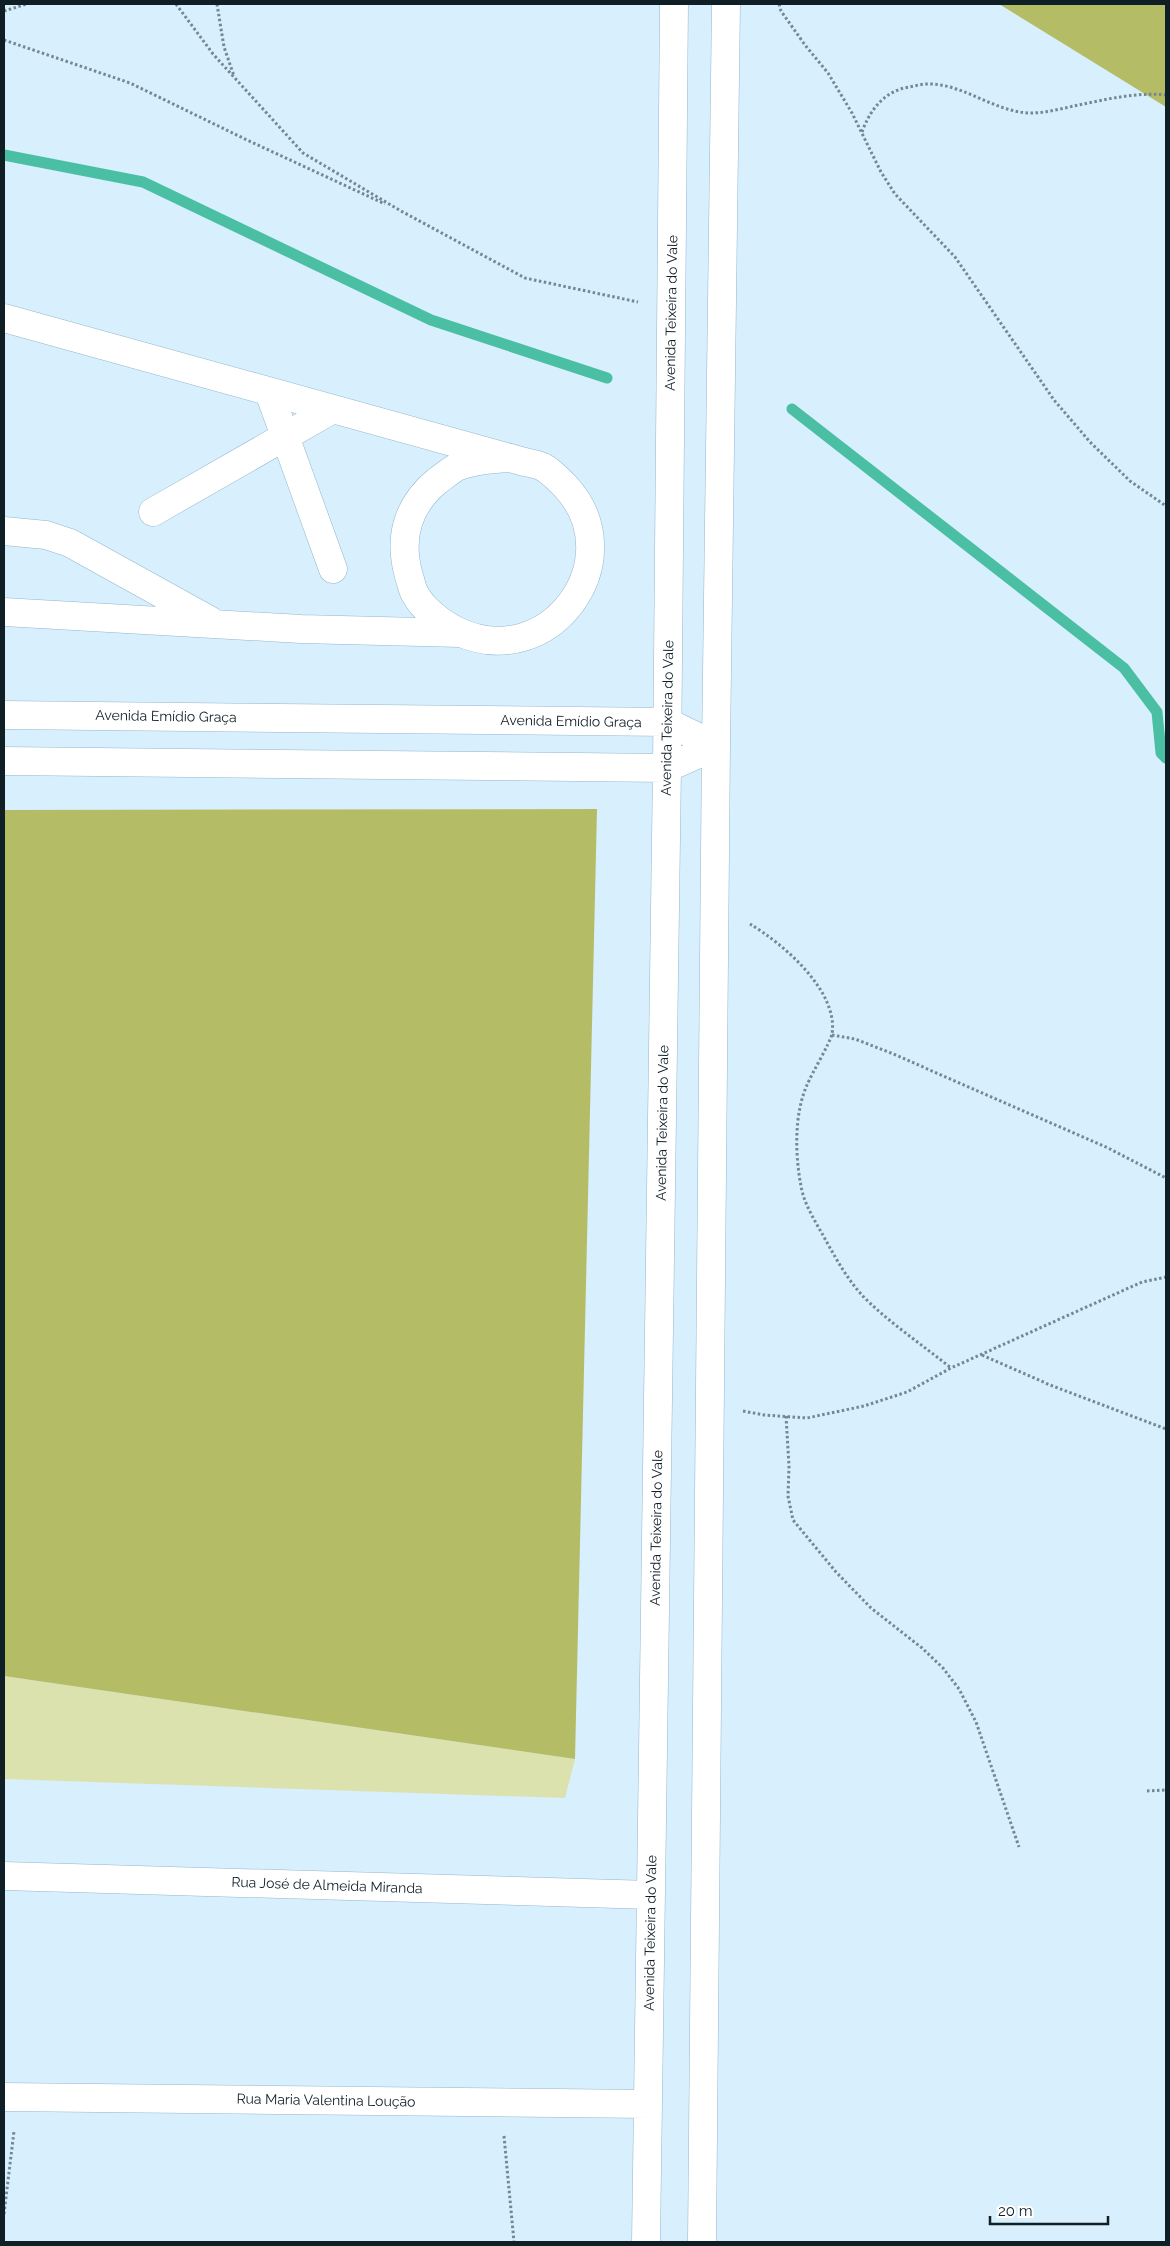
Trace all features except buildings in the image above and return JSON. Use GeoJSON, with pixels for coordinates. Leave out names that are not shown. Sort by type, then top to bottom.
{"type":"FeatureCollection","features":[{"type":"Feature","properties":{"kind":"street","name":"Avenida Teixeira do Vale"},"geometry":{"type":"LineString","coordinates":[[646,2242],[667,768],[674,4]]}},
{"type":"Feature","properties":{"kind":"street"},"geometry":{"type":"LineString","coordinates":[[702,2242],[716,746],[726,4]]}},
{"type":"Feature","properties":{"kind":"street"},"geometry":{"type":"LineString","coordinates":[[4,318],[511,458],[544,468],[556,476],[572,494],[588,530],[589,552],[586,576],[568,609],[552,624],[533,634],[509,640],[488,641],[471,638],[448,627],[429,611],[415,594],[408,571],[407,522],[414,506],[425,491],[458,467],[492,459],[511,458]]}},
{"type":"Feature","properties":{"kind":"street"},"geometry":{"type":"LineString","coordinates":[[269,392],[333,569]]}},
{"type":"Feature","properties":{"kind":"street"},"geometry":{"type":"LineString","coordinates":[[153,512],[334,409]]}},
{"type":"Feature","properties":{"kind":"street"},"geometry":{"type":"LineString","coordinates":[[4,531],[46,535],[70,543],[217,624]]}},
{"type":"Feature","properties":{"kind":"street"},"geometry":{"type":"LineString","coordinates":[[4,612],[301,629],[461,633]]}},
{"type":"Feature","properties":{"kind":"street","name":"Avenida Emídio Graça"},"geometry":{"type":"LineString","coordinates":[[4,714],[667,722],[716,746]]}},
{"type":"Feature","properties":{"kind":"street"},"geometry":{"type":"LineString","coordinates":[[4,761],[667,768],[716,746]]}},
{"type":"Feature","properties":{"kind":"street","name":"Rua José de Almeida Miranda"},"geometry":{"type":"LineString","coordinates":[[4,1876],[651,1895]]}},
{"type":"Feature","properties":{"kind":"street","name":"Rua Maria Valentina Loução"},"geometry":{"type":"LineString","coordinates":[[11,2097],[648,2104]]}},
{"type":"Feature","properties":{"kind":"path"},"geometry":{"type":"LineString","coordinates":[[4,10],[27,4]]}},
{"type":"Feature","properties":{"kind":"path"},"geometry":{"type":"LineString","coordinates":[[176,4],[213,54],[303,153],[401,211],[525,278],[605,296],[671,308]]}},
{"type":"Feature","properties":{"kind":"path"},"geometry":{"type":"LineString","coordinates":[[216,4],[224,47],[236,79]]}},
{"type":"Feature","properties":{"kind":"path"},"geometry":{"type":"LineString","coordinates":[[779,4],[781,11],[805,46],[828,73],[862,132],[881,172],[895,194],[955,257],[1054,400],[1090,442],[1130,481],[1166,506]]}},
{"type":"Feature","properties":{"kind":"path"},"geometry":{"type":"LineString","coordinates":[[4,40],[130,82],[247,140],[401,211]]}},
{"type":"Feature","properties":{"kind":"path"},"geometry":{"type":"LineString","coordinates":[[862,132],[868,116],[881,100],[899,88],[928,84],[951,87],[1006,108],[1029,113],[1050,111],[1110,98],[1166,95]]}},
{"type":"Feature","properties":{"kind":"path"},"geometry":{"type":"LineString","coordinates":[[715,903],[767,935],[786,950],[812,976],[825,1000],[832,1019],[832,1035],[805,1088],[798,1118],[798,1153],[801,1187],[812,1216],[839,1263],[862,1294],[952,1368]]}},
{"type":"Feature","properties":{"kind":"path"},"geometry":{"type":"LineString","coordinates":[[832,1035],[855,1039],[891,1054],[1108,1148],[1166,1178]]}},
{"type":"Feature","properties":{"kind":"path"},"geometry":{"type":"LineString","coordinates":[[710,1404],[764,1415],[807,1418],[864,1406],[907,1392],[981,1354],[1142,1282],[1166,1277]]}},
{"type":"Feature","properties":{"kind":"path"},"geometry":{"type":"LineString","coordinates":[[981,1354],[1050,1385],[1166,1429]]}},
{"type":"Feature","properties":{"kind":"path"},"geometry":{"type":"LineString","coordinates":[[786,1416],[789,1466],[788,1496],[793,1520],[836,1572],[871,1608],[922,1648],[943,1668],[959,1689],[976,1722],[1019,1847]]}},
{"type":"Feature","properties":{"kind":"path"},"geometry":{"type":"LineString","coordinates":[[1147,1791],[1166,1790]]}},
{"type":"Feature","properties":{"kind":"path"},"geometry":{"type":"LineString","coordinates":[[4,2214],[11,2097]]}},
{"type":"Feature","properties":{"kind":"path"},"geometry":{"type":"LineString","coordinates":[[500,2102],[514,2242]]}},
{"type":"Feature","properties":{"kind":"green space"},"geometry":{"type":"Polygon","coordinates":[[[999,4],[1166,4],[1166,107],[999,4]]]}},
{"type":"Feature","properties":{"kind":"green space"},"geometry":{"type":"Polygon","coordinates":[[[597,809],[575,1759],[4,1676],[4,810],[597,809]]]}},
{"type":"Feature","properties":{"kind":"green space"},"geometry":{"type":"Polygon","coordinates":[[[4,1676],[575,1759],[565,1798],[4,1779],[4,1676]]]}},
{"type":"Feature","properties":{"kind":"waterway"},"geometry":{"type":"LineString","coordinates":[[4,155],[143,182],[431,320],[607,378]]}},
{"type":"Feature","properties":{"kind":"waterway"},"geometry":{"type":"LineString","coordinates":[[792,409],[1124,668],[1157,712],[1161,753],[1166,758]]}}]}
